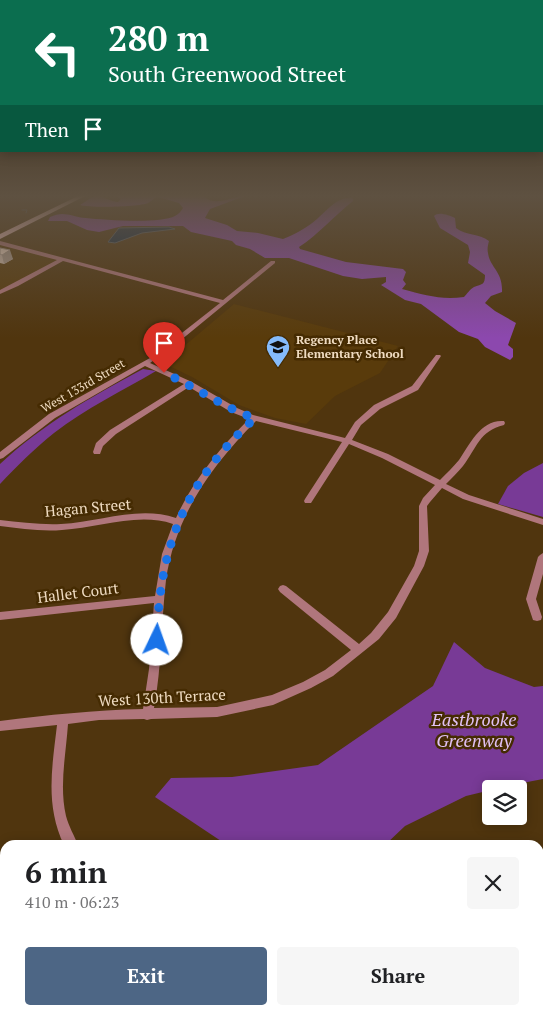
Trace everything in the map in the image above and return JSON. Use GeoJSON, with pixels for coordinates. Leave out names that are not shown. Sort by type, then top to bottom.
{"type":"FeatureCollection","features":[{"type":"Feature","properties":{"kind":"street"},"geometry":{"type":"LineString","coordinates":[[1,243],[224,302]]}},
{"type":"Feature","properties":{"kind":"street"},"geometry":{"type":"LineString","coordinates":[[0,292],[63,259]]}},
{"type":"Feature","properties":{"kind":"street","name":"West 133rd Street"},"geometry":{"type":"LineString","coordinates":[[0,456],[52,416],[144,363],[179,339],[273,262]]}},
{"type":"Feature","properties":{"kind":"street"},"geometry":{"type":"LineString","coordinates":[[308,501],[358,424],[372,411],[415,388],[438,356]]}},
{"type":"Feature","properties":{"kind":"street"},"geometry":{"type":"LineString","coordinates":[[144,363],[189,384],[234,410],[255,418],[348,440],[386,456],[440,485],[484,504],[543,522]]}},
{"type":"Feature","properties":{"kind":"street"},"geometry":{"type":"LineString","coordinates":[[97,452],[99,445],[113,432],[189,384]]}},
{"type":"Feature","properties":{"kind":"street"},"geometry":{"type":"LineString","coordinates":[[147,714],[156,655],[159,599],[165,561],[178,522],[191,494],[208,468],[232,440],[255,418]]}},
{"type":"Feature","properties":{"kind":"street","name":"West 130th Terrace"},"geometry":{"type":"LineString","coordinates":[[0,726],[62,718],[216,712],[273,700],[329,673],[375,636],[388,620],[419,566],[424,551],[423,506],[431,493],[460,464],[477,438],[490,426],[502,423]]}},
{"type":"Feature","properties":{"kind":"street","name":"Hagan Street"},"geometry":{"type":"LineString","coordinates":[[0,523],[61,527],[154,517],[170,518],[178,522]]}},
{"type":"Feature","properties":{"kind":"street"},"geometry":{"type":"LineString","coordinates":[[538,617],[531,599],[543,557]]}},
{"type":"Feature","properties":{"kind":"street"},"geometry":{"type":"LineString","coordinates":[[283,589],[359,650]]}},
{"type":"Feature","properties":{"kind":"street","name":"Hallet Court"},"geometry":{"type":"LineString","coordinates":[[0,616],[159,599]]}},
{"type":"Feature","properties":{"kind":"street"},"geometry":{"type":"LineString","coordinates":[[62,718],[57,806],[62,826],[69,840]]}},
{"type":"Feature","properties":{"kind":"shaded area"},"geometry":{"type":"Polygon","coordinates":[[[0,243],[63,259],[0,292],[0,243]]]}},
{"type":"Feature","properties":{"kind":"shaded area"},"geometry":{"type":"Polygon","coordinates":[[[234,243],[304,243],[299,247],[300,249],[346,262],[403,269],[406,272],[403,280],[406,284],[402,289],[425,295],[455,298],[464,297],[484,281],[485,275],[468,263],[470,252],[468,245],[465,243],[489,243],[489,258],[501,279],[502,292],[491,296],[485,303],[516,323],[508,345],[513,349],[513,357],[510,360],[485,347],[478,339],[459,332],[421,304],[405,300],[381,285],[386,282],[386,277],[362,279],[343,276],[289,258],[265,258],[250,249],[234,243]]]}},
{"type":"Feature","properties":{"kind":"shaded area","name":"Regency Place Elementary School"},"geometry":{"type":"Polygon","coordinates":[[[234,304],[398,346],[380,373],[335,396],[306,424],[275,418],[239,405],[192,377],[161,362],[189,342],[234,304]]]}},
{"type":"Feature","properties":{"kind":"green space"},"geometry":{"type":"Polygon","coordinates":[[[143,369],[156,371],[66,424],[33,451],[0,484],[0,464],[33,436],[68,412],[143,369]]]}},
{"type":"Feature","properties":{"kind":"green space"},"geometry":{"type":"Polygon","coordinates":[[[543,463],[543,517],[498,504],[508,486],[524,473],[543,463]]]}},
{"type":"Feature","properties":{"kind":"green space","name":"Eastbrooke Greenway"},"geometry":{"type":"Polygon","coordinates":[[[454,642],[485,668],[534,687],[543,686],[543,779],[527,782],[527,780],[482,780],[482,792],[466,796],[405,826],[390,840],[220,840],[155,797],[171,778],[232,777],[318,765],[433,686],[454,642]]]}},
{"type":"Feature","properties":{"kind":"building"},"geometry":{"type":"Polygon","coordinates":[[[0,248],[10,250],[2,255],[0,254],[0,248]]]}},
{"type":"Feature","properties":{"kind":"place","name":"Regency Place Elementary School"},"geometry":{"type":"Point","coordinates":[278,368]}},
{"type":"Feature","properties":{"kind":"route"},"geometry":{"type":"LineString","coordinates":[[157,640],[162,577],[165,561],[178,522],[191,494],[208,468],[232,440],[255,418],[234,410],[189,384],[164,373]]}}]}
